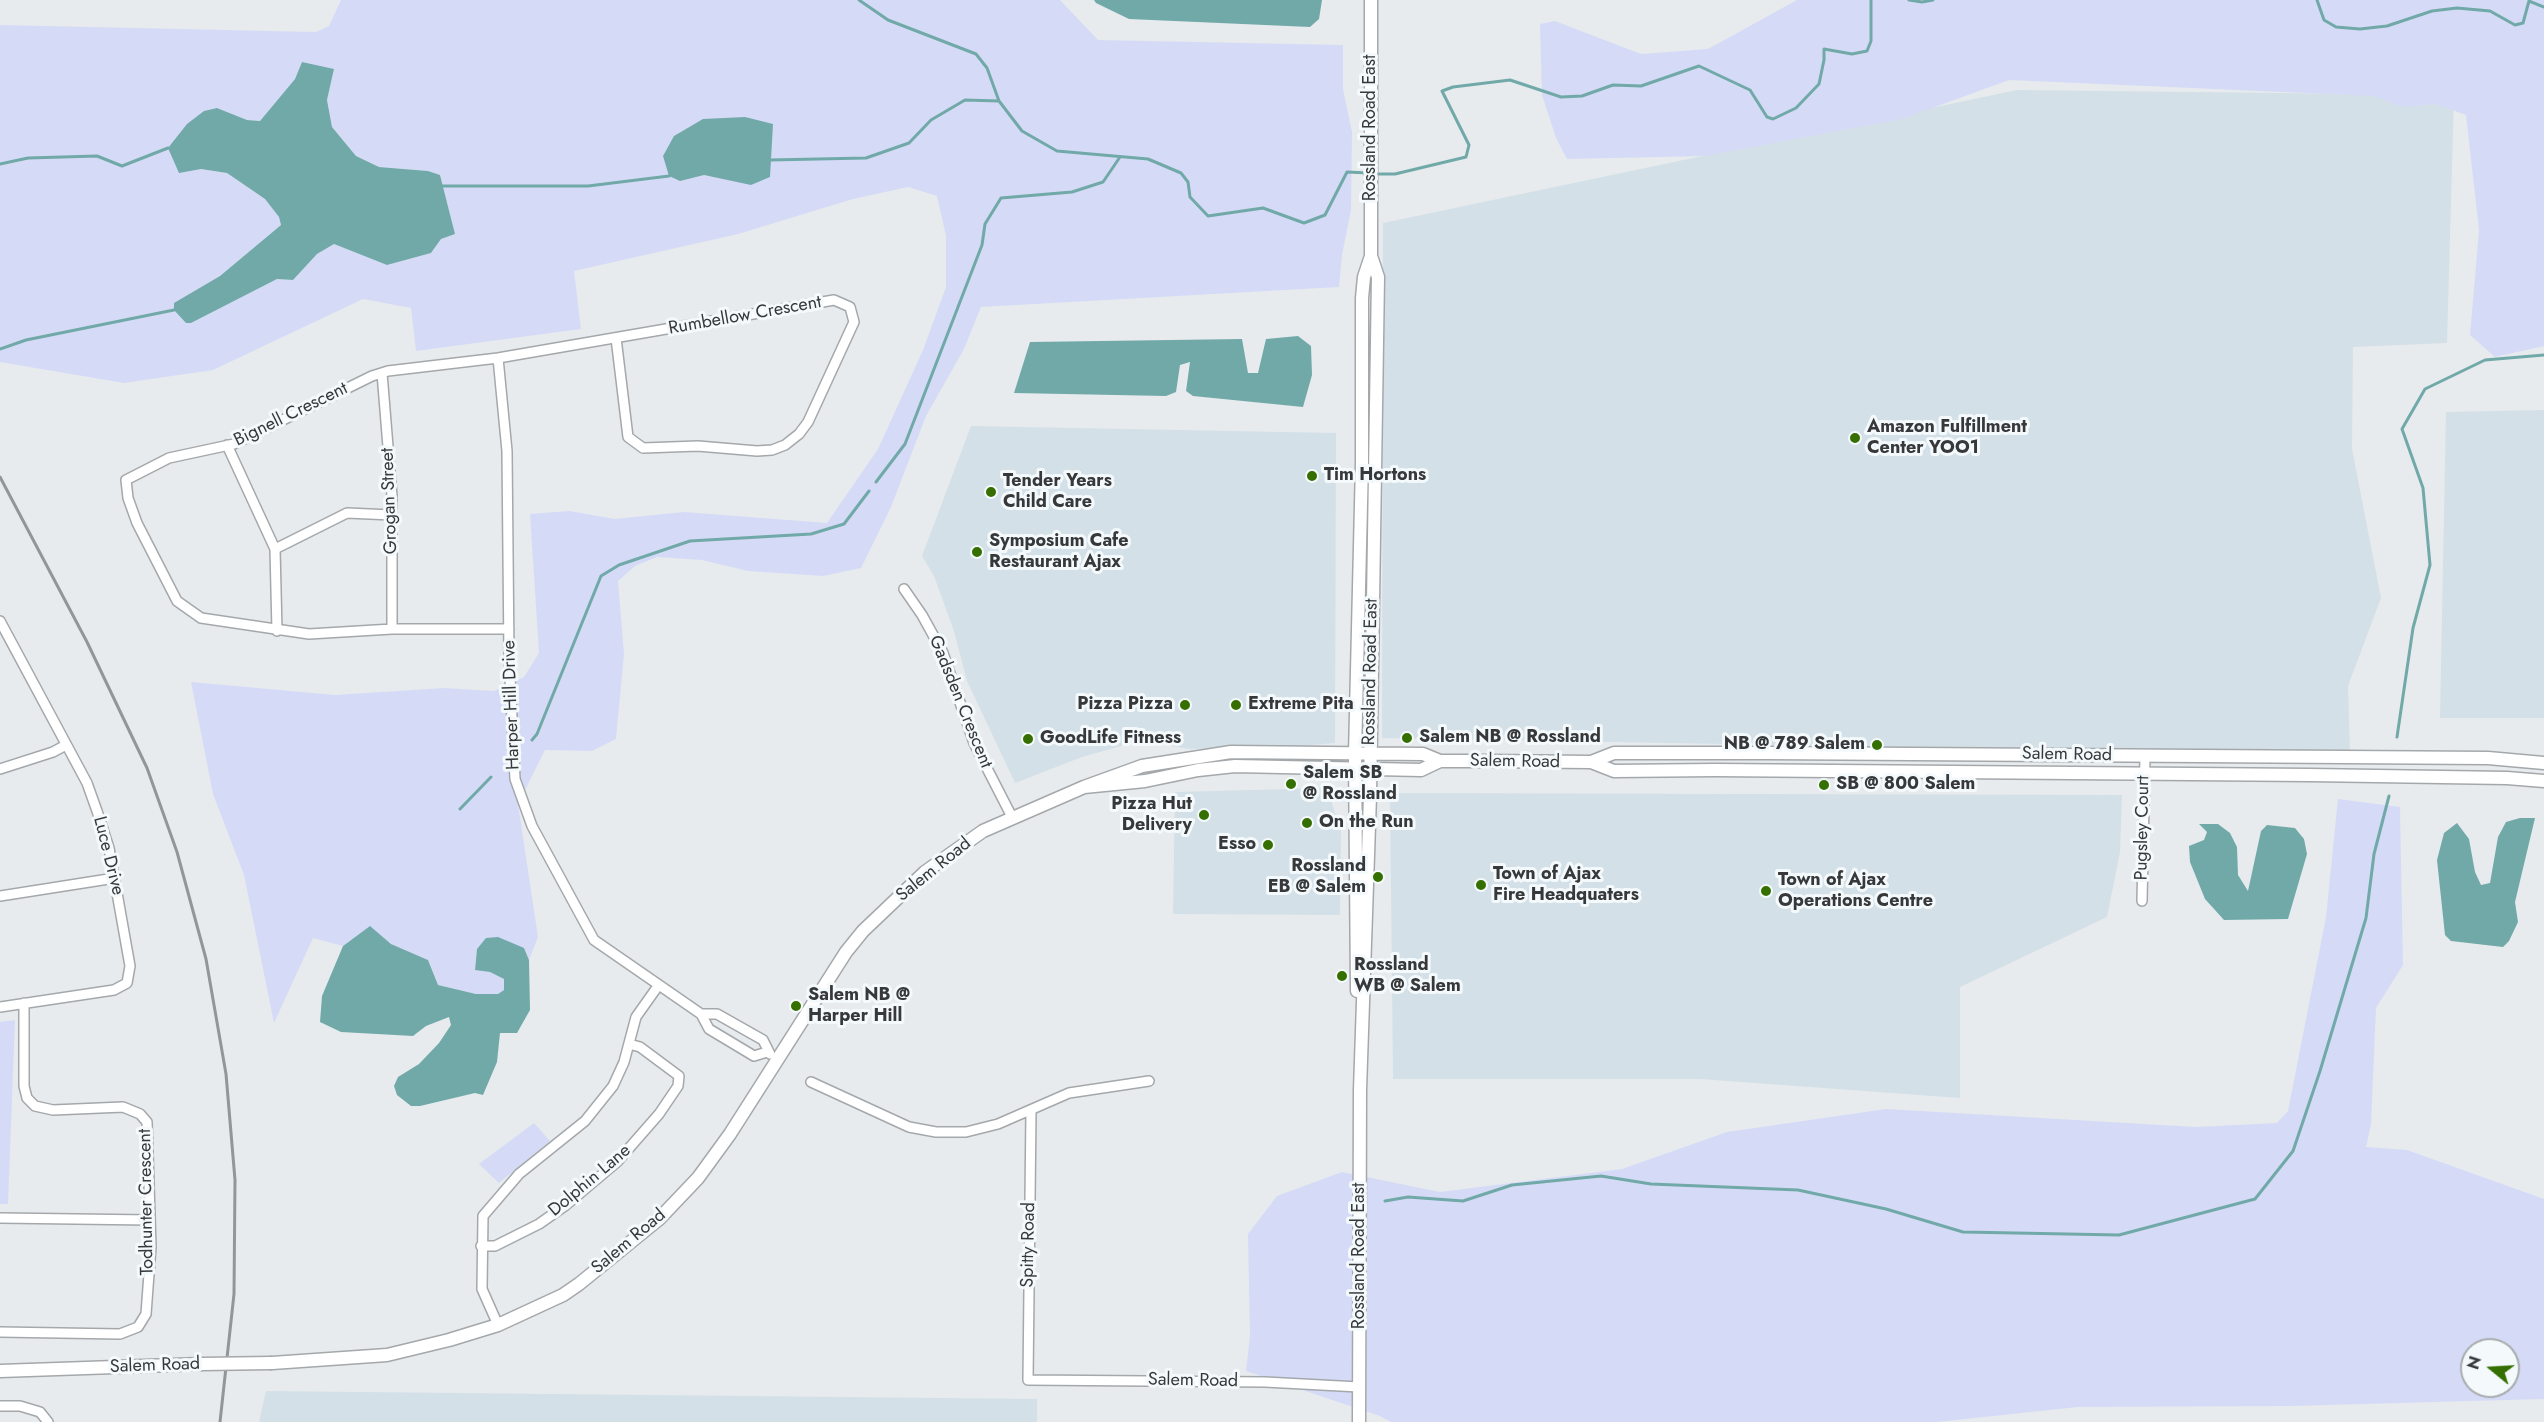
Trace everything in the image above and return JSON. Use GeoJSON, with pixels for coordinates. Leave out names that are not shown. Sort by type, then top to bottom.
{"type":"FeatureCollection","features":[{"type":"Feature","properties":{"kind":"main road","name":"Rossland Road East"},"geometry":{"type":"LineString","coordinates":[[1360,1090],[1355,754],[1363,445],[1362,298],[1364,278],[1371,256],[1371,0]]}},
{"type":"Feature","properties":{"kind":"main road","name":"Rossland Road East"},"geometry":{"type":"LineString","coordinates":[[1359,1422],[1360,1090],[1370,768],[1378,277],[1371,256]]}},
{"type":"Feature","properties":{"kind":"main road","name":"Salem Road"},"geometry":{"type":"LineString","coordinates":[[0,1371],[201,1364],[272,1364],[387,1355],[498,1325],[563,1295],[659,1220],[698,1178],[730,1134],[773,1055],[846,952],[863,931],[925,872],[983,831],[1084,787],[1142,766],[1232,752],[1370,753],[1423,754],[1440,761],[1591,762],[1614,771],[2507,778],[2544,781]]}},
{"type":"Feature","properties":{"kind":"main road","name":"Salem Road"},"geometry":{"type":"LineString","coordinates":[[1591,762],[1614,753],[1637,753],[2488,758],[2544,763]]}},
{"type":"Feature","properties":{"kind":"main road","name":"Salem Road"},"geometry":{"type":"LineString","coordinates":[[1084,787],[1145,781],[1198,770],[1235,766],[1421,770],[1440,761]]}},
{"type":"Feature","properties":{"kind":"street","name":"Rumbellow Crescent"},"geometry":{"type":"LineString","coordinates":[[498,358],[834,300],[850,307],[855,322],[808,422],[799,434],[785,445],[772,450],[757,451],[698,446],[643,448],[628,437],[616,338]]}},
{"type":"Feature","properties":{"kind":"street","name":"Bignell Crescent"},"geometry":{"type":"LineString","coordinates":[[498,358],[372,376],[227,445],[169,458],[126,480],[128,498],[137,523],[177,601],[201,618],[309,634],[392,629],[509,629]]}},
{"type":"Feature","properties":{"kind":"street","name":"Harper Hill Drive"},"geometry":{"type":"LineString","coordinates":[[498,358],[507,451],[509,629],[515,779],[532,826],[594,940],[701,1014],[709,1029],[754,1056],[773,1055]]}},
{"type":"Feature","properties":{"kind":"street","name":"Grogan Street"},"geometry":{"type":"LineString","coordinates":[[382,373],[392,515],[392,629]]}},
{"type":"Feature","properties":{"kind":"street"},"geometry":{"type":"LineString","coordinates":[[227,445],[275,549],[277,631]]}},
{"type":"Feature","properties":{"kind":"street"},"geometry":{"type":"LineString","coordinates":[[275,549],[347,513],[392,515]]}},
{"type":"Feature","properties":{"kind":"street","name":"Gadsden Crescent"},"geometry":{"type":"LineString","coordinates":[[904,589],[943,652],[974,743],[1012,817]]}},
{"type":"Feature","properties":{"kind":"street","name":"Luce Drive"},"geometry":{"type":"LineString","coordinates":[[0,621],[2,632],[87,783],[109,848],[130,966],[127,983],[114,990],[0,1007]]}},
{"type":"Feature","properties":{"kind":"street"},"geometry":{"type":"LineString","coordinates":[[0,769],[66,745]]}},
{"type":"Feature","properties":{"kind":"street","name":"Pugsley Court"},"geometry":{"type":"LineString","coordinates":[[2142,901],[2145,756]]}},
{"type":"Feature","properties":{"kind":"street"},"geometry":{"type":"LineString","coordinates":[[0,896],[115,878]]}},
{"type":"Feature","properties":{"kind":"street"},"geometry":{"type":"LineString","coordinates":[[498,1325],[482,1289],[482,1222],[486,1212],[519,1174],[585,1120],[613,1086],[624,1062],[636,1017],[658,986]]}},
{"type":"Feature","properties":{"kind":"street","name":"Todhunter Crescent"},"geometry":{"type":"LineString","coordinates":[[0,1332],[120,1334],[138,1327],[146,1314],[151,1246],[147,1122],[140,1114],[123,1107],[52,1110],[35,1106],[27,1098],[24,1086],[24,1003]]}},
{"type":"Feature","properties":{"kind":"street","name":"Harper Hill Drive"},"geometry":{"type":"LineString","coordinates":[[701,1014],[717,1014],[763,1040],[773,1055]]}},
{"type":"Feature","properties":{"kind":"street","name":"Dolphin Lane"},"geometry":{"type":"LineString","coordinates":[[481,1246],[495,1246],[539,1224],[566,1205],[617,1162],[659,1114],[678,1086],[679,1076],[640,1047],[629,1044]]}},
{"type":"Feature","properties":{"kind":"street"},"geometry":{"type":"LineString","coordinates":[[811,1082],[909,1127],[936,1132],[966,1132],[998,1124],[1069,1093],[1149,1081]]}},
{"type":"Feature","properties":{"kind":"street","name":"Spitty Road"},"geometry":{"type":"LineString","coordinates":[[1028,1380],[1031,1110]]}},
{"type":"Feature","properties":{"kind":"street"},"geometry":{"type":"LineString","coordinates":[[0,1218],[150,1220]]}},
{"type":"Feature","properties":{"kind":"street","name":"Salem Road"},"geometry":{"type":"LineString","coordinates":[[1028,1380],[1265,1382],[1359,1387]]}},
{"type":"Feature","properties":{"kind":"street"},"geometry":{"type":"LineString","coordinates":[[0,1406],[20,1406],[40,1412],[48,1422]]}},
{"type":"Feature","properties":{"kind":"shaded area"},"geometry":{"type":"Polygon","coordinates":[[[341,0],[1060,0],[1098,40],[1343,45],[1343,89],[1352,132],[1351,210],[1342,255],[1339,287],[981,307],[964,349],[926,416],[891,507],[861,568],[823,576],[748,571],[702,560],[657,557],[635,566],[618,581],[624,654],[616,739],[592,751],[545,750],[518,804],[538,937],[529,960],[524,948],[477,949],[475,969],[490,972],[504,979],[504,990],[498,994],[476,994],[438,985],[428,960],[391,944],[369,927],[343,946],[313,938],[274,1023],[244,875],[213,794],[191,682],[335,695],[444,688],[494,691],[524,677],[539,653],[530,514],[569,511],[615,519],[684,512],[827,523],[878,449],[923,350],[946,287],[946,236],[937,196],[908,187],[853,199],[738,234],[574,271],[581,329],[416,351],[411,308],[363,299],[213,370],[124,383],[0,362],[0,25],[316,32],[329,26],[341,0]],[[302,62],[295,79],[260,121],[247,120],[217,108],[201,169],[227,173],[265,199],[279,217],[281,225],[220,276],[175,303],[186,323],[191,323],[277,279],[293,280],[317,254],[334,244],[387,265],[431,253],[441,239],[455,234],[440,175],[428,171],[379,167],[356,156],[332,127],[327,100],[334,70],[302,62]],[[770,160],[704,175],[751,184],[770,177],[770,160]]]}},
{"type":"Feature","properties":{"kind":"shaded area"},"geometry":{"type":"Polygon","coordinates":[[[1094,0],[1322,0],[1319,19],[1310,27],[1129,19],[1094,0]]]}},
{"type":"Feature","properties":{"kind":"shaded area"},"geometry":{"type":"Polygon","coordinates":[[[1797,0],[2544,0],[2544,346],[2495,357],[2470,335],[2479,230],[2466,115],[2436,104],[2402,107],[2374,96],[2009,80],[1902,119],[1705,156],[1567,159],[1556,138],[1542,95],[1540,24],[1555,21],[1641,54],[1708,49],[1797,0]]]}},
{"type":"Feature","properties":{"kind":"shaded area"},"geometry":{"type":"Polygon","coordinates":[[[302,62],[334,69],[327,100],[332,127],[356,156],[379,167],[428,171],[440,175],[455,234],[441,239],[431,253],[387,265],[334,244],[317,254],[293,280],[277,279],[191,323],[186,323],[174,310],[174,303],[220,276],[281,225],[279,217],[265,199],[227,173],[201,169],[179,173],[168,148],[187,124],[204,111],[217,108],[247,120],[260,121],[295,79],[302,62]]]}},
{"type":"Feature","properties":{"kind":"shaded area"},"geometry":{"type":"Polygon","coordinates":[[[2017,90],[2454,95],[2447,343],[2353,347],[2352,449],[2381,598],[2348,686],[2350,755],[1382,738],[1383,223],[2017,90]]]}},
{"type":"Feature","properties":{"kind":"shaded area"},"geometry":{"type":"Polygon","coordinates":[[[745,117],[773,124],[770,177],[751,185],[704,175],[680,181],[669,176],[663,156],[674,136],[703,119],[745,117]]]}},
{"type":"Feature","properties":{"kind":"shaded area"},"geometry":{"type":"Polygon","coordinates":[[[1298,336],[1311,346],[1312,375],[1303,407],[1193,396],[1186,391],[1190,362],[1180,365],[1176,392],[1166,396],[1014,393],[1030,342],[1242,339],[1248,373],[1258,373],[1266,339],[1298,336]]]}},
{"type":"Feature","properties":{"kind":"shaded area"},"geometry":{"type":"Polygon","coordinates":[[[2544,410],[2544,718],[2440,718],[2446,412],[2544,410]]]}},
{"type":"Feature","properties":{"kind":"shaded area"},"geometry":{"type":"Polygon","coordinates":[[[971,426],[1336,433],[1335,743],[1287,747],[1190,749],[1139,741],[1082,757],[1015,783],[967,681],[954,631],[934,576],[922,556],[971,426]]]}},
{"type":"Feature","properties":{"kind":"shaded area"},"geometry":{"type":"Polygon","coordinates":[[[1327,788],[1341,832],[1340,915],[1173,914],[1175,792],[1327,788]]]}},
{"type":"Feature","properties":{"kind":"shaded area"},"geometry":{"type":"Polygon","coordinates":[[[1390,793],[2122,795],[2120,852],[2107,917],[1960,987],[1960,1098],[1700,1079],[1393,1079],[1390,793]]]}},
{"type":"Feature","properties":{"kind":"shaded area"},"geometry":{"type":"Polygon","coordinates":[[[2338,799],[2400,807],[2403,965],[2376,1008],[2371,1125],[2366,1147],[2407,1150],[2544,1199],[2544,1399],[2291,1406],[2078,1407],[1937,1422],[1391,1422],[1380,1416],[1246,1371],[1250,1336],[1248,1234],[1277,1196],[1342,1172],[1440,1192],[1622,1169],[1727,1132],[1886,1109],[2196,1127],[2277,1123],[2288,1111],[2326,917],[2338,799]]]}},
{"type":"Feature","properties":{"kind":"shaded area"},"geometry":{"type":"Polygon","coordinates":[[[2520,818],[2535,818],[2515,902],[2518,922],[2509,941],[2503,947],[2451,941],[2445,935],[2437,860],[2444,833],[2457,823],[2469,839],[2475,872],[2481,885],[2490,883],[2498,837],[2506,822],[2520,818]]]}},
{"type":"Feature","properties":{"kind":"shaded area"},"geometry":{"type":"Polygon","coordinates":[[[2199,824],[2218,824],[2230,833],[2237,847],[2238,875],[2248,891],[2261,831],[2267,825],[2295,828],[2304,839],[2307,854],[2288,919],[2224,920],[2205,899],[2190,862],[2189,846],[2204,840],[2207,832],[2199,824]]]}},
{"type":"Feature","properties":{"kind":"shaded area"},"geometry":{"type":"Polygon","coordinates":[[[370,926],[391,944],[428,960],[438,985],[476,994],[498,994],[504,990],[504,979],[490,972],[475,970],[477,949],[486,938],[498,937],[524,948],[529,960],[530,1010],[517,1033],[500,1033],[497,1062],[483,1095],[475,1093],[411,1106],[397,1095],[394,1086],[398,1077],[419,1064],[439,1043],[451,1025],[449,1017],[426,1026],[413,1036],[341,1032],[320,1022],[322,996],[343,946],[370,926]]]}},
{"type":"Feature","properties":{"kind":"shaded area"},"geometry":{"type":"Polygon","coordinates":[[[15,1020],[8,1204],[0,1204],[0,1022],[15,1020]]]}},
{"type":"Feature","properties":{"kind":"shaded area"},"geometry":{"type":"Polygon","coordinates":[[[534,1123],[550,1141],[499,1183],[479,1164],[534,1123]]]}},
{"type":"Feature","properties":{"kind":"shaded area"},"geometry":{"type":"Polygon","coordinates":[[[266,1391],[1037,1399],[1037,1422],[259,1422],[266,1391]]]}},
{"type":"Feature","properties":{"kind":"waterway"},"geometry":{"type":"LineString","coordinates":[[859,0],[888,20],[976,54],[987,68],[999,101],[1022,131],[1057,151],[1148,159],[1181,173],[1188,182],[1190,197],[1208,216],[1263,208],[1304,223],[1325,215],[1347,172],[1369,173]]}},
{"type":"Feature","properties":{"kind":"waterway"},"geometry":{"type":"LineString","coordinates":[[1375,174],[1395,174],[1466,157],[1469,145],[1442,91],[1453,87],[1510,80],[1561,97],[1582,96],[1613,85],[1641,86],[1699,66],[1750,90],[1767,117],[1773,119],[1796,108],[1819,84],[1824,49],[1852,54],[1867,51],[1871,41],[1871,0]]}},
{"type":"Feature","properties":{"kind":"waterway"},"geometry":{"type":"LineString","coordinates":[[1909,0],[1922,2],[1933,0]]}},
{"type":"Feature","properties":{"kind":"waterway"},"geometry":{"type":"LineString","coordinates":[[2317,0],[2324,20],[2336,27],[2360,29],[2387,26],[2432,11],[2457,8],[2490,11],[2515,25],[2523,23],[2529,1],[2544,7]]}},
{"type":"Feature","properties":{"kind":"waterway"},"geometry":{"type":"LineString","coordinates":[[770,160],[866,158],[909,143],[931,120],[965,100],[999,101]]}},
{"type":"Feature","properties":{"kind":"waterway"},"geometry":{"type":"LineString","coordinates":[[0,164],[28,158],[97,156],[122,166],[168,148]]}},
{"type":"Feature","properties":{"kind":"waterway"},"geometry":{"type":"LineString","coordinates":[[876,482],[905,444],[982,245],[985,224],[1001,198],[1072,192],[1103,182],[1120,157]]}},
{"type":"Feature","properties":{"kind":"waterway"},"geometry":{"type":"LineString","coordinates":[[442,186],[588,186],[669,176]]}},
{"type":"Feature","properties":{"kind":"waterway"},"geometry":{"type":"LineString","coordinates":[[0,349],[26,340],[174,310]]}},
{"type":"Feature","properties":{"kind":"waterway"},"geometry":{"type":"LineString","coordinates":[[2397,737],[2413,628],[2430,565],[2423,488],[2402,429],[2425,389],[2485,360],[2544,355]]}},
{"type":"Feature","properties":{"kind":"waterway"},"geometry":{"type":"LineString","coordinates":[[532,740],[537,734],[601,576],[619,565],[690,541],[811,534],[844,524],[869,491]]}},
{"type":"Feature","properties":{"kind":"waterway"},"geometry":{"type":"LineString","coordinates":[[460,809],[491,777]]}},
{"type":"Feature","properties":{"kind":"waterway"},"geometry":{"type":"LineString","coordinates":[[1385,1201],[1408,1197],[1463,1201],[1512,1185],[1601,1176],[1651,1184],[1798,1190],[1886,1209],[1963,1232],[2119,1235],[2255,1199],[2293,1151],[2320,1071],[2366,918],[2374,854],[2389,796]]}},
{"type":"Feature","properties":{"kind":"railway"},"geometry":{"type":"LineString","coordinates":[[0,477],[87,642],[147,768],[177,852],[206,959],[226,1074],[235,1180],[234,1294],[220,1422]]}},
{"type":"Feature","properties":{"kind":"place","name":"Amazon Fulfillment Center YOO1"},"geometry":{"type":"Point","coordinates":[1855,438]}},
{"type":"Feature","properties":{"kind":"place","name":"Tim Hortons"},"geometry":{"type":"Point","coordinates":[1312,476]}},
{"type":"Feature","properties":{"kind":"place","name":"Tender Years Child Care"},"geometry":{"type":"Point","coordinates":[991,492]}},
{"type":"Feature","properties":{"kind":"place","name":"Symposium Cafe Restaurant Ajax"},"geometry":{"type":"Point","coordinates":[977,552]}},
{"type":"Feature","properties":{"kind":"place","name":"Pizza Pizza"},"geometry":{"type":"Point","coordinates":[1185,705]}},
{"type":"Feature","properties":{"kind":"place","name":"Extreme Pita"},"geometry":{"type":"Point","coordinates":[1236,705]}},
{"type":"Feature","properties":{"kind":"place","name":"Salem NB @ Rossland"},"geometry":{"type":"Point","coordinates":[1407,738]}},
{"type":"Feature","properties":{"kind":"place","name":"GoodLife Fitness"},"geometry":{"type":"Point","coordinates":[1028,739]}},
{"type":"Feature","properties":{"kind":"place","name":"NB @ 789 Salem"},"geometry":{"type":"Point","coordinates":[1877,745]}},
{"type":"Feature","properties":{"kind":"place","name":"Salem SB @ Rossland"},"geometry":{"type":"Point","coordinates":[1291,784]}},
{"type":"Feature","properties":{"kind":"place","name":"SB @ 800 Salem"},"geometry":{"type":"Point","coordinates":[1824,785]}},
{"type":"Feature","properties":{"kind":"place","name":"Pizza Hut Delivery"},"geometry":{"type":"Point","coordinates":[1204,815]}},
{"type":"Feature","properties":{"kind":"place","name":"On the Run"},"geometry":{"type":"Point","coordinates":[1307,823]}},
{"type":"Feature","properties":{"kind":"place","name":"Esso"},"geometry":{"type":"Point","coordinates":[1268,845]}},
{"type":"Feature","properties":{"kind":"place","name":"Rossland EB @ Salem"},"geometry":{"type":"Point","coordinates":[1378,877]}},
{"type":"Feature","properties":{"kind":"place","name":"Town of Ajax Fire Headquaters"},"geometry":{"type":"Point","coordinates":[1481,885]}},
{"type":"Feature","properties":{"kind":"place","name":"Town of Ajax Operations Centre"},"geometry":{"type":"Point","coordinates":[1766,891]}},
{"type":"Feature","properties":{"kind":"place","name":"Rossland WB @ Salem"},"geometry":{"type":"Point","coordinates":[1342,976]}},
{"type":"Feature","properties":{"kind":"place","name":"Salem NB @ Harper Hill"},"geometry":{"type":"Point","coordinates":[796,1006]}}]}
